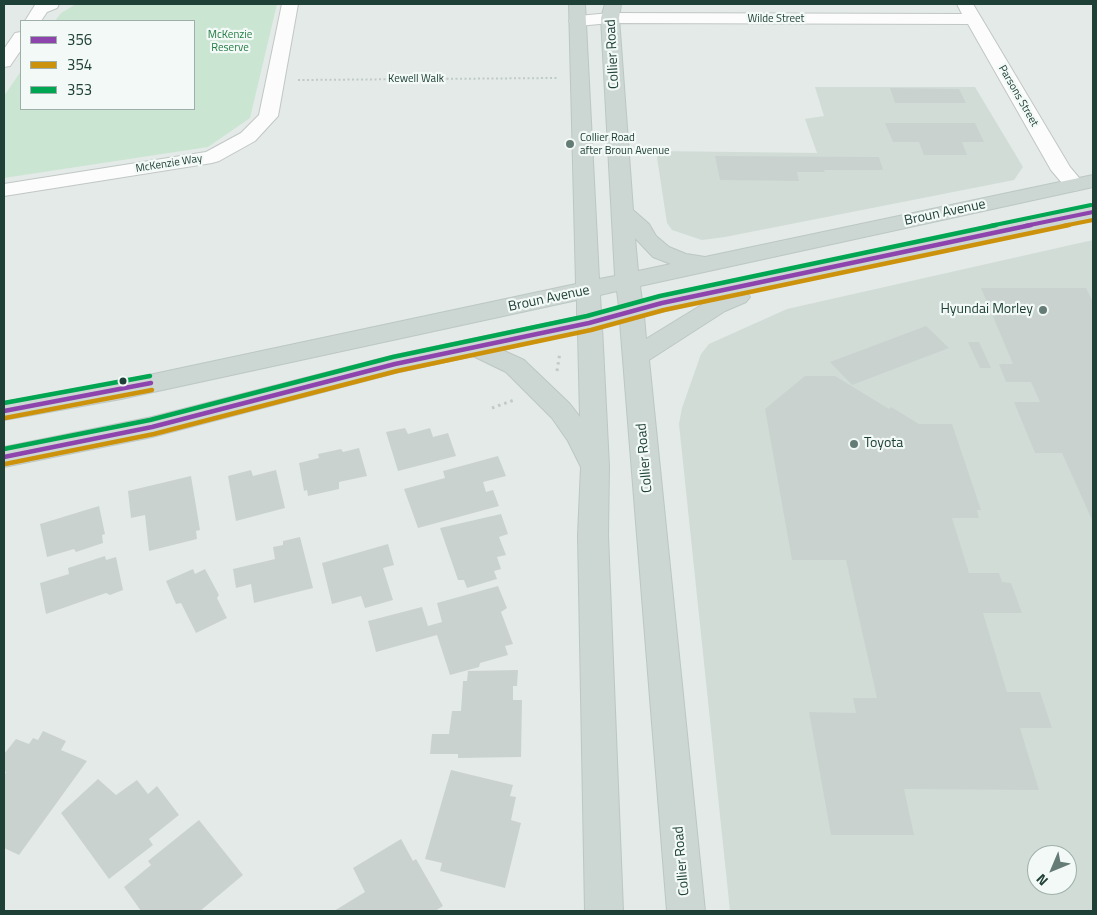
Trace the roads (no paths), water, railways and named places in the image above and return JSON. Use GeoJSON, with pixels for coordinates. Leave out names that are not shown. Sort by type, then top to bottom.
{"type":"FeatureCollection","features":[{"type":"Feature","properties":{"kind":"main road","name":"Collier Road"},"geometry":{"type":"LineString","coordinates":[[611,11],[622,212],[629,297],[686,911]]}},
{"type":"Feature","properties":{"kind":"main road"},"geometry":{"type":"LineString","coordinates":[[577,12],[595,466],[593,535],[604,911]]}},
{"type":"Feature","properties":{"kind":"main road","name":"Broun Avenue"},"geometry":{"type":"LineString","coordinates":[[4,457],[143,429],[395,364],[590,323],[629,297],[705,264],[1084,183]]}},
{"type":"Feature","properties":{"kind":"main road"},"geometry":{"type":"LineString","coordinates":[[622,212],[641,228],[647,240],[661,252],[681,260],[705,264]]}},
{"type":"Feature","properties":{"kind":"main road","name":"Broun Avenue"},"geometry":{"type":"LineString","coordinates":[[4,411],[141,386],[587,290],[629,297],[792,275],[1093,212]]}},
{"type":"Feature","properties":{"kind":"main road"},"geometry":{"type":"LineString","coordinates":[[636,357],[717,306],[792,275]]}},
{"type":"Feature","properties":{"kind":"main road"},"geometry":{"type":"LineString","coordinates":[[478,348],[515,366],[540,389],[561,411],[579,436],[595,466]]}},
{"type":"Feature","properties":{"kind":"street"},"geometry":{"type":"LineString","coordinates":[[33,20],[41,9],[51,4]]}},
{"type":"Feature","properties":{"kind":"street","name":"McKenzie Way"},"geometry":{"type":"LineString","coordinates":[[4,190],[212,157],[248,138],[268,116],[290,4]]}},
{"type":"Feature","properties":{"kind":"street","name":"Wilde Street"},"geometry":{"type":"LineString","coordinates":[[577,12],[969,12]]}},
{"type":"Feature","properties":{"kind":"street","name":"Parsons Street"},"geometry":{"type":"LineString","coordinates":[[969,12],[1061,170],[1084,183]]}},
{"type":"Feature","properties":{"kind":"street"},"geometry":{"type":"LineString","coordinates":[[4,62],[20,38]]}},
{"type":"Feature","properties":{"kind":"place","name":"Collier Road after Broun Avenue"},"geometry":{"type":"Point","coordinates":[570,144]}},
{"type":"Feature","properties":{"kind":"place","name":"Hyundai Morley"},"geometry":{"type":"Point","coordinates":[1043,310]}},
{"type":"Feature","properties":{"kind":"place","name":"Toyota"},"geometry":{"type":"Point","coordinates":[854,444]}},
{"type":"Feature","properties":{"kind":"park label","name":"McKenzie Reserve"},"geometry":{"type":"Point","coordinates":[230,41]}}]}
